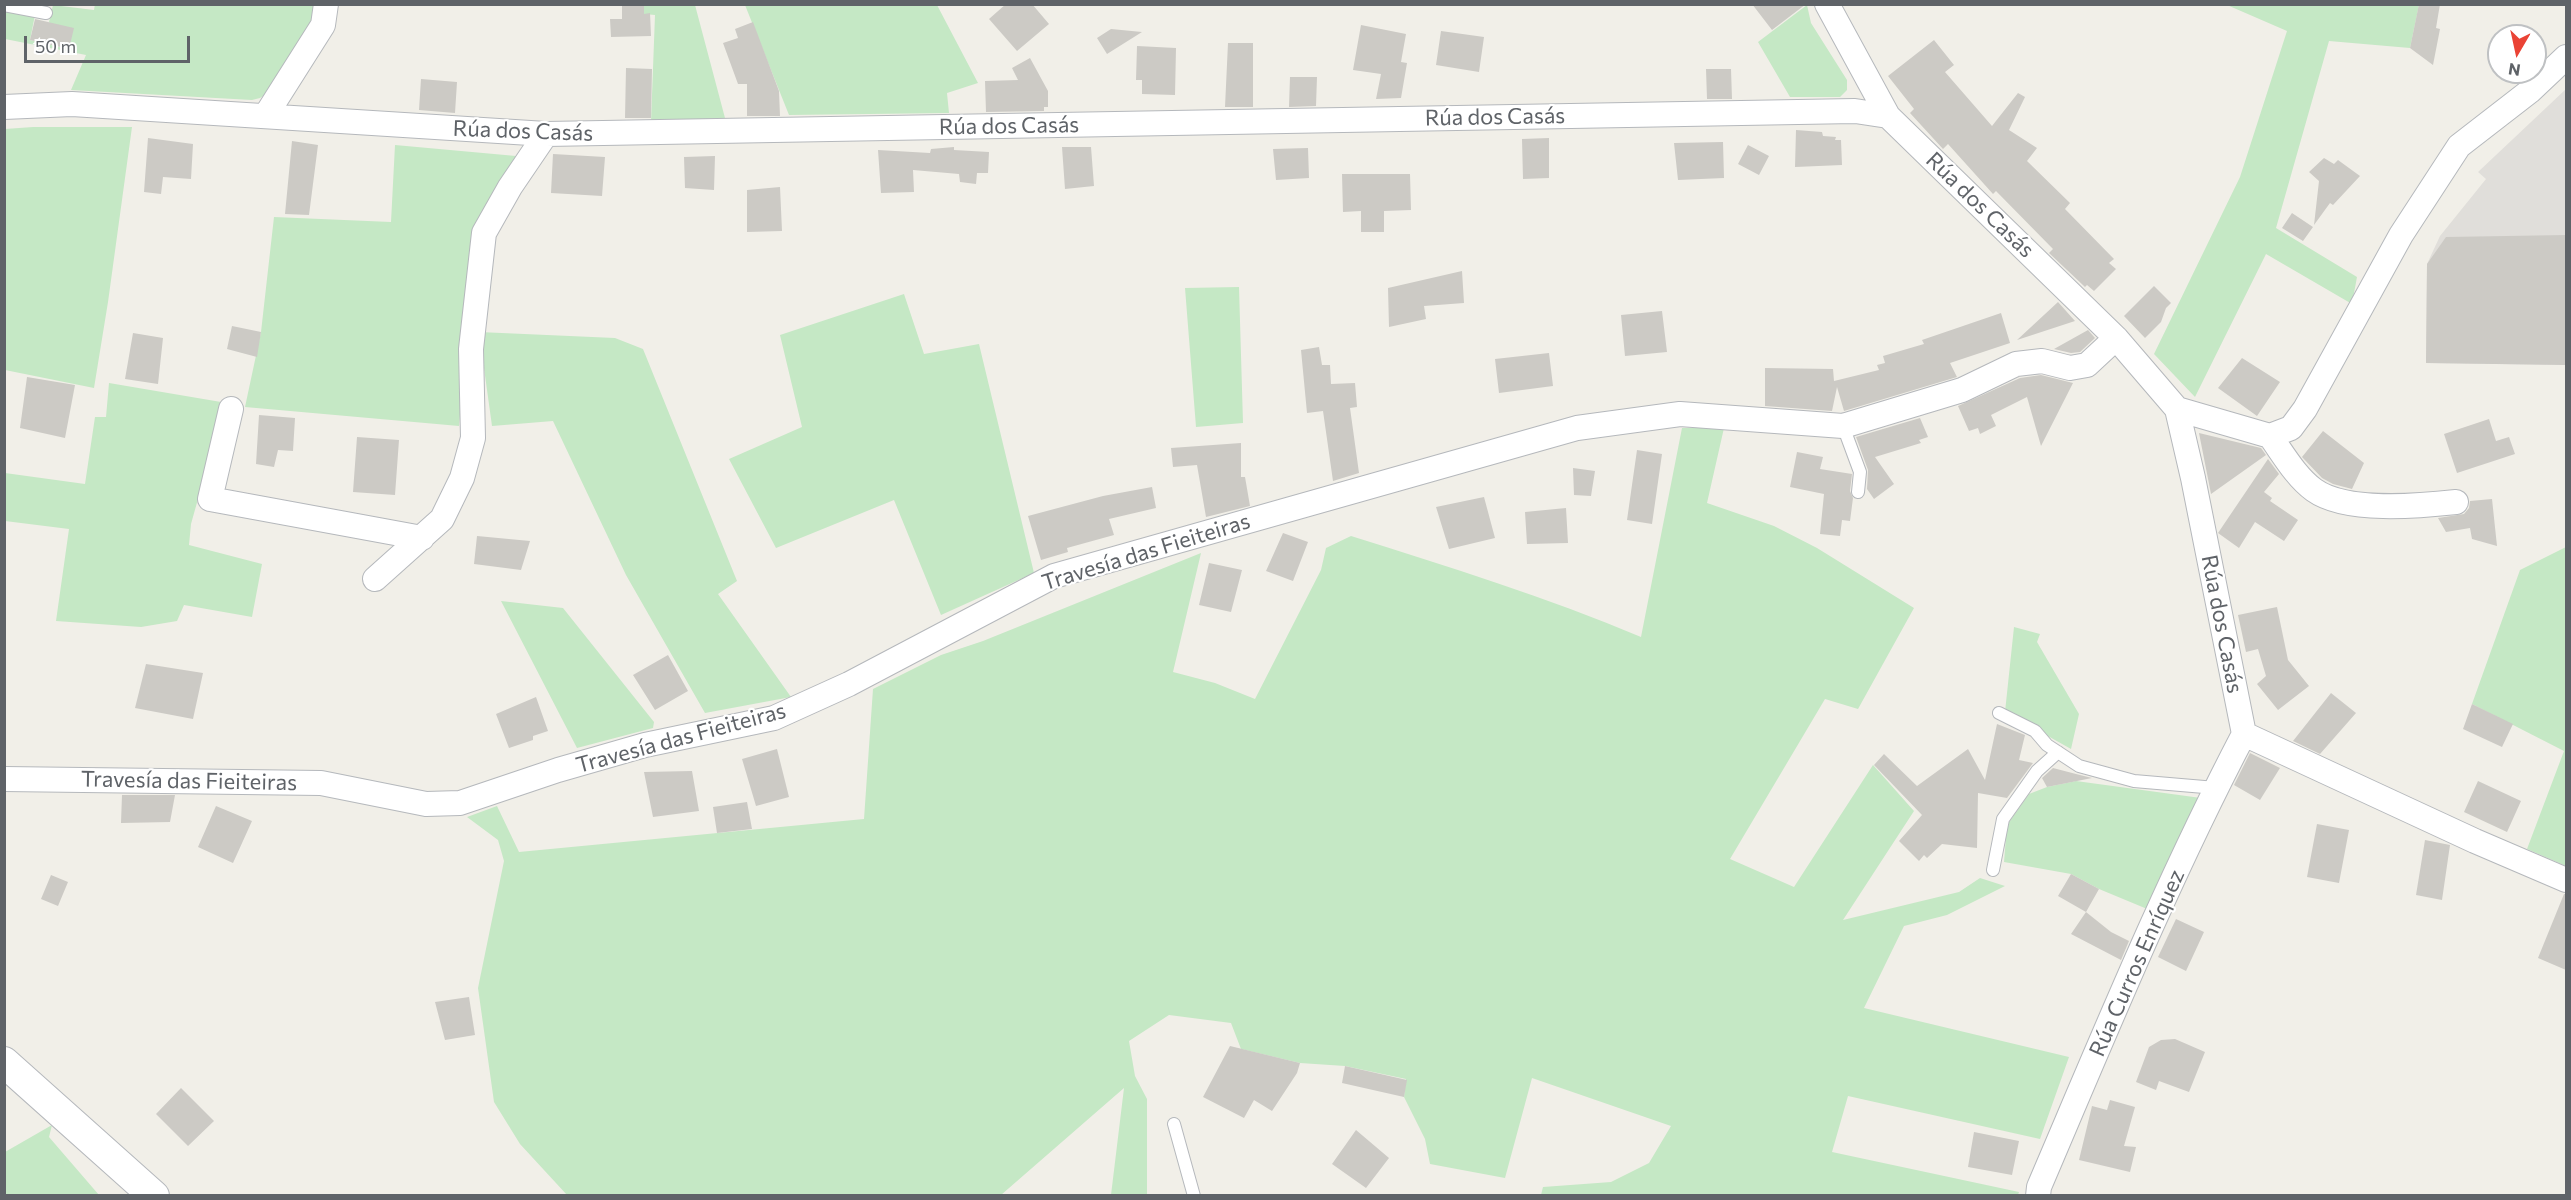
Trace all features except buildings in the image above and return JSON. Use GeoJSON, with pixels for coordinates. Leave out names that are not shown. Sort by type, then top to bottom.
{"type":"FeatureCollection","features":[{"type":"Feature","properties":{"kind":"street"},"geometry":{"type":"LineString","coordinates":[[266,115],[323,25],[326,4]]}},
{"type":"Feature","properties":{"kind":"street"},"geometry":{"type":"LineString","coordinates":[[1827,4],[1888,116]]}},
{"type":"Feature","properties":{"kind":"street"},"geometry":{"type":"LineString","coordinates":[[2270,436],[2291,428],[2305,409],[2401,235],[2459,146],[2530,91],[2566,57]]}},
{"type":"Feature","properties":{"kind":"street","name":"Rúa dos Casás"},"geometry":{"type":"LineString","coordinates":[[4,107],[72,104],[546,134],[1855,111],[1888,116],[2116,338],[2177,409],[2196,490],[2244,734]]}},
{"type":"Feature","properties":{"kind":"street"},"geometry":{"type":"LineString","coordinates":[[375,579],[442,519],[462,478],[472,438],[471,349],[484,233],[510,187],[546,134]]}},
{"type":"Feature","properties":{"kind":"street","name":"Travesía das Fieiteiras"},"geometry":{"type":"LineString","coordinates":[[4,779],[321,783],[426,804],[460,803],[558,770],[645,745],[774,718],[849,684],[1054,576],[1577,428],[1680,414],[1843,426],[1962,390],[2016,364],[2042,361],[2070,368],[2087,365],[2116,338]]}},
{"type":"Feature","properties":{"kind":"street"},"geometry":{"type":"LineString","coordinates":[[231,409],[210,499],[422,538]]}},
{"type":"Feature","properties":{"kind":"street"},"geometry":{"type":"LineString","coordinates":[[2177,409],[2270,436],[2304,481],[2316,491],[2332,498],[2392,507],[2456,502]]}},
{"type":"Feature","properties":{"kind":"street"},"geometry":{"type":"LineString","coordinates":[[2244,734],[2475,841],[2566,880]]}},
{"type":"Feature","properties":{"kind":"street","name":"Rúa Curros Enríquez"},"geometry":{"type":"LineString","coordinates":[[2038,1196],[2039,1187],[2139,953],[2216,788],[2244,734]]}},
{"type":"Feature","properties":{"kind":"street"},"geometry":{"type":"LineString","coordinates":[[4,1062],[154,1196]]}},
{"type":"Feature","properties":{"kind":"lane"},"geometry":{"type":"LineString","coordinates":[[4,5],[46,13]]}},
{"type":"Feature","properties":{"kind":"lane"},"geometry":{"type":"LineString","coordinates":[[1843,426],[1860,472],[1858,492]]}},
{"type":"Feature","properties":{"kind":"lane"},"geometry":{"type":"LineString","coordinates":[[2000,713],[2035,731],[2047,745],[2079,766],[2134,781],[2216,788]]}},
{"type":"Feature","properties":{"kind":"lane"},"geometry":{"type":"LineString","coordinates":[[1993,870],[2003,819],[2037,771],[2058,752]]}},
{"type":"Feature","properties":{"kind":"lane"},"geometry":{"type":"LineString","coordinates":[[1174,1124],[1194,1196]]}},
{"type":"Feature","properties":{"kind":"shaded area"},"geometry":{"type":"Polygon","coordinates":[[[2566,89],[2566,365],[2426,363],[2427,264],[2440,236],[2486,179],[2478,172],[2566,89]]]}},
{"type":"Feature","properties":{"kind":"green space"},"geometry":{"type":"Polygon","coordinates":[[[95,4],[318,5],[313,28],[275,88],[260,98],[252,100],[71,90],[86,55],[5,39],[4,9],[35,15],[30,40],[68,49],[49,22],[53,5],[94,10],[95,4]]]}},
{"type":"Feature","properties":{"kind":"green space"},"geometry":{"type":"Polygon","coordinates":[[[644,5],[695,5],[725,118],[651,122],[655,15],[644,14],[644,5]]]}},
{"type":"Feature","properties":{"kind":"green space"},"geometry":{"type":"Polygon","coordinates":[[[745,5],[937,5],[978,83],[947,93],[949,113],[789,115],[745,5]]]}},
{"type":"Feature","properties":{"kind":"green space"},"geometry":{"type":"Polygon","coordinates":[[[1807,5],[1811,23],[1847,80],[1847,90],[1840,97],[1790,97],[1758,42],[1807,5]]]}},
{"type":"Feature","properties":{"kind":"green space"},"geometry":{"type":"Polygon","coordinates":[[[2227,5],[2419,5],[2410,48],[2329,41],[2276,228],[2357,277],[2352,304],[2266,254],[2195,397],[2154,354],[2240,177],[2287,31],[2227,5]]]}},
{"type":"Feature","properties":{"kind":"green space"},"geometry":{"type":"Polygon","coordinates":[[[132,127],[94,388],[5,370],[5,129],[132,127]]]}},
{"type":"Feature","properties":{"kind":"green space"},"geometry":{"type":"Polygon","coordinates":[[[395,145],[516,156],[476,233],[459,426],[245,407],[261,332],[274,217],[391,222],[395,145]]]}},
{"type":"Feature","properties":{"kind":"green space"},"geometry":{"type":"Polygon","coordinates":[[[1239,287],[1243,423],[1196,427],[1185,288],[1239,287]]]}},
{"type":"Feature","properties":{"kind":"green space"},"geometry":{"type":"Polygon","coordinates":[[[904,294],[924,354],[979,344],[1034,573],[941,615],[894,500],[776,548],[729,459],[802,427],[780,335],[904,294]]]}},
{"type":"Feature","properties":{"kind":"green space"},"geometry":{"type":"Polygon","coordinates":[[[479,332],[615,338],[643,349],[737,581],[718,594],[791,697],[705,713],[626,575],[553,421],[492,426],[479,332]]]}},
{"type":"Feature","properties":{"kind":"green space"},"geometry":{"type":"Polygon","coordinates":[[[109,383],[221,402],[210,456],[191,524],[189,545],[262,564],[252,617],[184,605],[177,621],[141,627],[56,621],[69,529],[5,521],[5,473],[85,484],[95,417],[106,417],[109,383]]]}},
{"type":"Feature","properties":{"kind":"green space"},"geometry":{"type":"Polygon","coordinates":[[[1682,428],[1724,428],[1707,503],[1774,526],[1817,548],[1914,608],[1858,709],[1825,699],[1730,859],[1794,887],[1873,765],[1914,811],[1843,920],[1959,892],[1980,878],[2005,886],[1947,915],[1904,926],[1864,1008],[2069,1057],[2040,1139],[1848,1096],[1832,1152],[2019,1192],[2018,1195],[1541,1195],[1543,1187],[1611,1182],[1649,1163],[1671,1126],[1532,1078],[1505,1178],[1430,1164],[1425,1139],[1404,1097],[1406,1079],[1345,1066],[1300,1063],[1241,1049],[1231,1023],[1169,1015],[1129,1041],[1135,1076],[1147,1099],[1147,1195],[1111,1195],[1124,1088],[1001,1195],[567,1195],[520,1144],[494,1102],[478,988],[504,861],[498,840],[467,817],[497,806],[519,852],[864,819],[873,689],[941,655],[983,641],[1201,553],[1173,672],[1215,683],[1255,699],[1321,570],[1326,548],[1351,536],[1534,596],[1641,637],[1682,428]]]}},
{"type":"Feature","properties":{"kind":"green space"},"geometry":{"type":"Polygon","coordinates":[[[2566,547],[2566,866],[2527,849],[2564,751],[2472,704],[2520,570],[2566,547]]]}},
{"type":"Feature","properties":{"kind":"green space"},"geometry":{"type":"Polygon","coordinates":[[[501,601],[563,608],[654,722],[653,728],[577,748],[501,601]]]}},
{"type":"Feature","properties":{"kind":"green space"},"geometry":{"type":"Polygon","coordinates":[[[2014,627],[2040,634],[2037,642],[2079,714],[2071,749],[2005,712],[2014,627]]]}},
{"type":"Feature","properties":{"kind":"green space"},"geometry":{"type":"Polygon","coordinates":[[[2076,781],[2201,798],[2152,911],[2099,889],[2071,874],[2004,862],[2007,825],[2029,794],[2047,787],[2076,781]]]}},
{"type":"Feature","properties":{"kind":"green space"},"geometry":{"type":"Polygon","coordinates":[[[52,1125],[49,1137],[99,1195],[5,1196],[5,1152],[52,1125]]]}}]}
